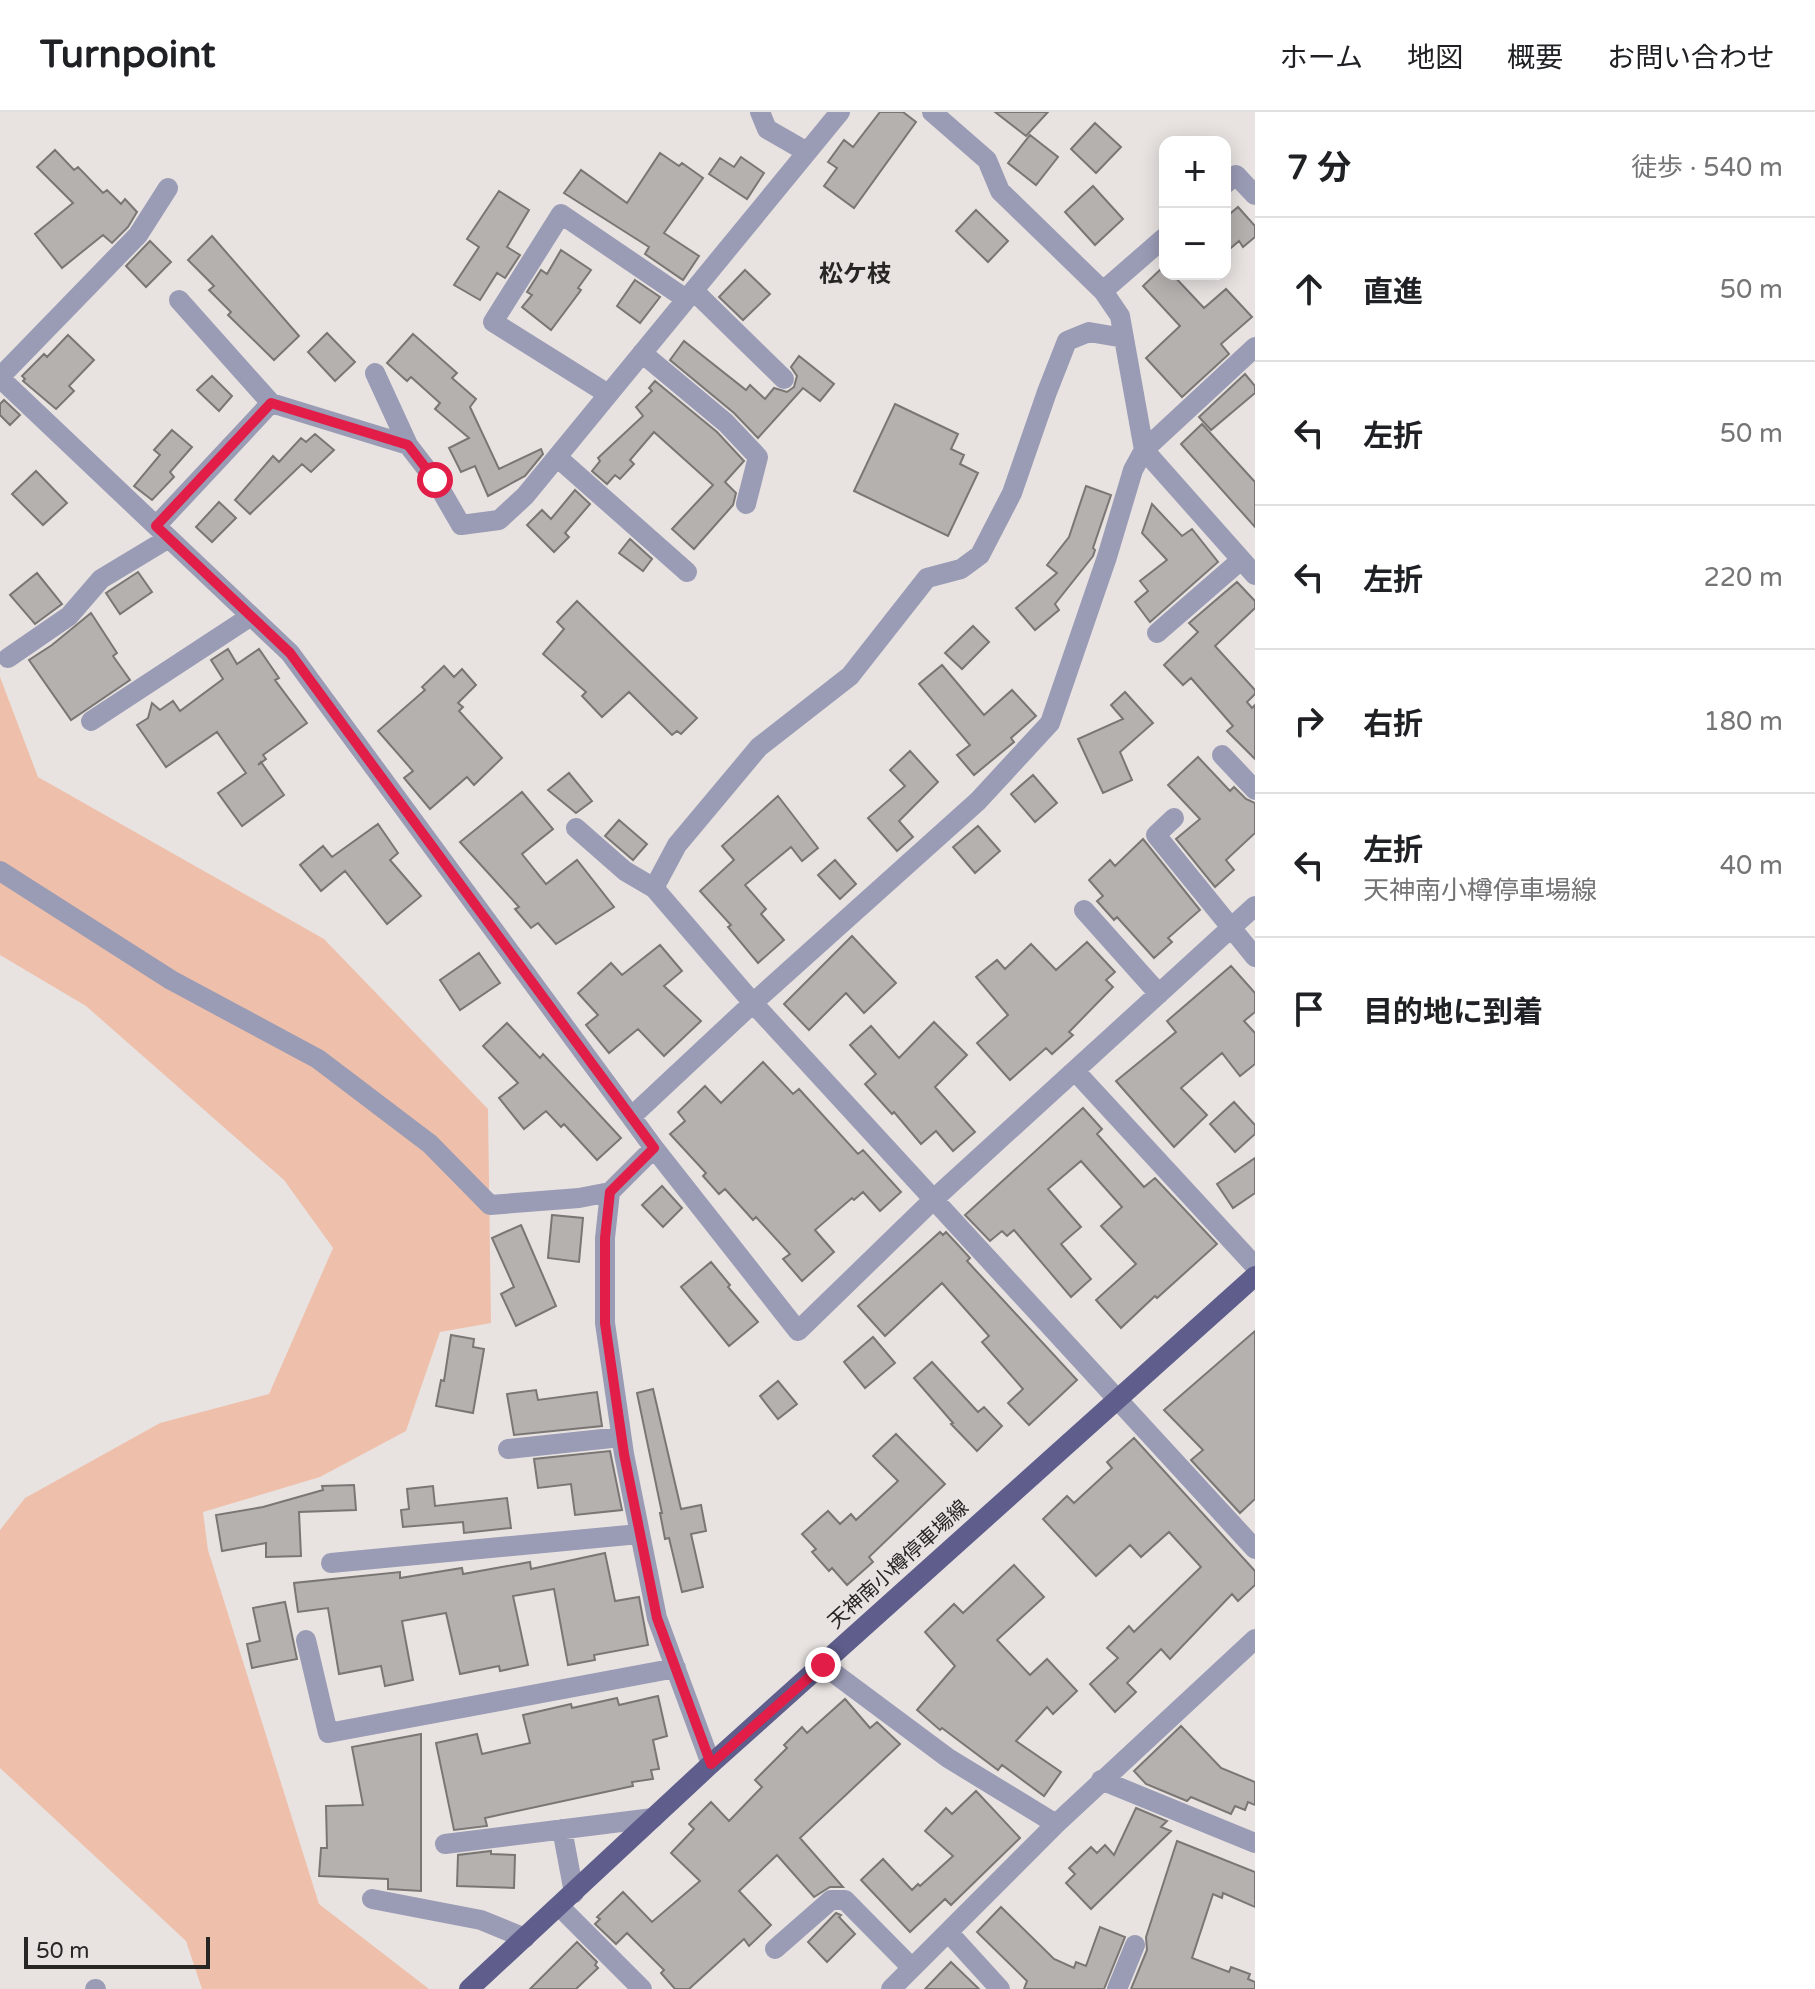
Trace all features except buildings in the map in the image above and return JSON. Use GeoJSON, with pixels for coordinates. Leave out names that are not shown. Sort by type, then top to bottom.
{"type":"FeatureCollection","features":[{"type":"Feature","properties":{"kind":"main road","name":"天神南小樽停車場線"},"geometry":{"type":"LineString","coordinates":[[469,1989],[711,1764],[1255,1276]]}},
{"type":"Feature","properties":{"kind":"street"},"geometry":{"type":"LineString","coordinates":[[760,112],[767,129],[807,152]]}},
{"type":"Feature","properties":{"kind":"street"},"geometry":{"type":"LineString","coordinates":[[375,373],[408,445],[435,480],[461,525],[499,520],[525,496],[840,112]]}},
{"type":"Feature","properties":{"kind":"street"},"geometry":{"type":"LineString","coordinates":[[932,112],[987,160],[1000,191],[1103,291],[1120,316],[1144,450],[1248,568],[1157,633]]}},
{"type":"Feature","properties":{"kind":"street"},"geometry":{"type":"LineString","coordinates":[[1231,179],[1236,175],[1255,195]]}},
{"type":"Feature","properties":{"kind":"street"},"geometry":{"type":"LineString","coordinates":[[168,188],[138,235],[0,378],[290,653],[654,1148],[798,1331],[934,1199],[1255,906]]}},
{"type":"Feature","properties":{"kind":"street"},"geometry":{"type":"LineString","coordinates":[[608,394],[493,322],[561,214],[690,295],[784,379]]}},
{"type":"Feature","properties":{"kind":"street"},"geometry":{"type":"LineString","coordinates":[[1103,291],[1159,242]]}},
{"type":"Feature","properties":{"kind":"street"},"geometry":{"type":"LineString","coordinates":[[179,300],[271,403],[408,445]]}},
{"type":"Feature","properties":{"kind":"street"},"geometry":{"type":"LineString","coordinates":[[654,888],[677,845],[759,747],[850,676],[927,578],[961,569],[980,555],[1012,493],[1067,341],[1089,332],[1124,338]]}},
{"type":"Feature","properties":{"kind":"street"},"geometry":{"type":"LineString","coordinates":[[631,1117],[978,801],[1050,723],[1107,557],[1133,470],[1144,450],[1255,347]]}},
{"type":"Feature","properties":{"kind":"street"},"geometry":{"type":"LineString","coordinates":[[642,353],[726,423],[758,457],[746,504]]}},
{"type":"Feature","properties":{"kind":"street"},"geometry":{"type":"LineString","coordinates":[[8,658],[69,616],[101,579],[162,532],[271,403]]}},
{"type":"Feature","properties":{"kind":"street"},"geometry":{"type":"LineString","coordinates":[[557,457],[687,572]]}},
{"type":"Feature","properties":{"kind":"street"},"geometry":{"type":"LineString","coordinates":[[91,721],[251,616]]}},
{"type":"Feature","properties":{"kind":"street"},"geometry":{"type":"LineString","coordinates":[[1222,755],[1255,790]]}},
{"type":"Feature","properties":{"kind":"street"},"geometry":{"type":"LineString","coordinates":[[1174,818],[1156,835],[1255,957]]}},
{"type":"Feature","properties":{"kind":"street"},"geometry":{"type":"LineString","coordinates":[[576,828],[625,871],[654,888],[753,1003],[1255,1549]]}},
{"type":"Feature","properties":{"kind":"street"},"geometry":{"type":"LineString","coordinates":[[0,871],[171,980],[318,1059],[430,1144],[490,1205],[579,1198],[610,1192],[654,1148]]}},
{"type":"Feature","properties":{"kind":"street"},"geometry":{"type":"LineString","coordinates":[[1084,910],[1159,994]]}},
{"type":"Feature","properties":{"kind":"street"},"geometry":{"type":"LineString","coordinates":[[1075,1071],[1255,1266]]}},
{"type":"Feature","properties":{"kind":"street"},"geometry":{"type":"LineString","coordinates":[[610,1192],[605,1238],[605,1323],[621,1437],[657,1618],[711,1764]]}},
{"type":"Feature","properties":{"kind":"street"},"geometry":{"type":"LineString","coordinates":[[508,1449],[621,1437]]}},
{"type":"Feature","properties":{"kind":"street"},"geometry":{"type":"LineString","coordinates":[[331,1563],[639,1534]]}},
{"type":"Feature","properties":{"kind":"street"},"geometry":{"type":"LineString","coordinates":[[891,1989],[1101,1780],[1255,1639]]}},
{"type":"Feature","properties":{"kind":"street"},"geometry":{"type":"LineString","coordinates":[[306,1640],[328,1733],[676,1668]]}},
{"type":"Feature","properties":{"kind":"street"},"geometry":{"type":"LineString","coordinates":[[823,1665],[948,1758],[1056,1824]]}},
{"type":"Feature","properties":{"kind":"street"},"geometry":{"type":"LineString","coordinates":[[1101,1780],[1255,1843]]}},
{"type":"Feature","properties":{"kind":"street"},"geometry":{"type":"LineString","coordinates":[[445,1844],[653,1818]]}},
{"type":"Feature","properties":{"kind":"street"},"geometry":{"type":"LineString","coordinates":[[562,1829],[566,1899],[642,1989]]}},
{"type":"Feature","properties":{"kind":"street"},"geometry":{"type":"LineString","coordinates":[[372,1899],[481,1920],[525,1938]]}},
{"type":"Feature","properties":{"kind":"street"},"geometry":{"type":"LineString","coordinates":[[775,1949],[831,1900],[845,1900],[912,1968]]}},
{"type":"Feature","properties":{"kind":"street"},"geometry":{"type":"LineString","coordinates":[[948,1932],[1000,1989]]}},
{"type":"Feature","properties":{"kind":"street"},"geometry":{"type":"LineString","coordinates":[[1117,1989],[1135,1945]]}},
{"type":"Feature","properties":{"kind":"shaded area"},"geometry":{"type":"Polygon","coordinates":[[[0,677],[38,777],[324,939],[488,1109],[491,1323],[440,1332],[406,1431],[320,1477],[203,1512],[208,1550],[319,1904],[429,1989],[202,1989],[186,1941],[0,1768],[0,1530],[25,1498],[160,1423],[269,1394],[333,1248],[284,1180],[86,1006],[0,955],[0,677]]]}},
{"type":"Feature","properties":{"kind":"district","name":"松ケ枝"},"geometry":{"type":"Point","coordinates":[855,274]}},
{"type":"Feature","properties":{"kind":"route"},"geometry":{"type":"LineString","coordinates":[[435,480],[408,445],[271,403],[156,526],[290,653],[654,1148],[610,1192],[605,1238],[605,1323],[624,1454],[657,1618],[711,1764],[823,1665]]}}]}
